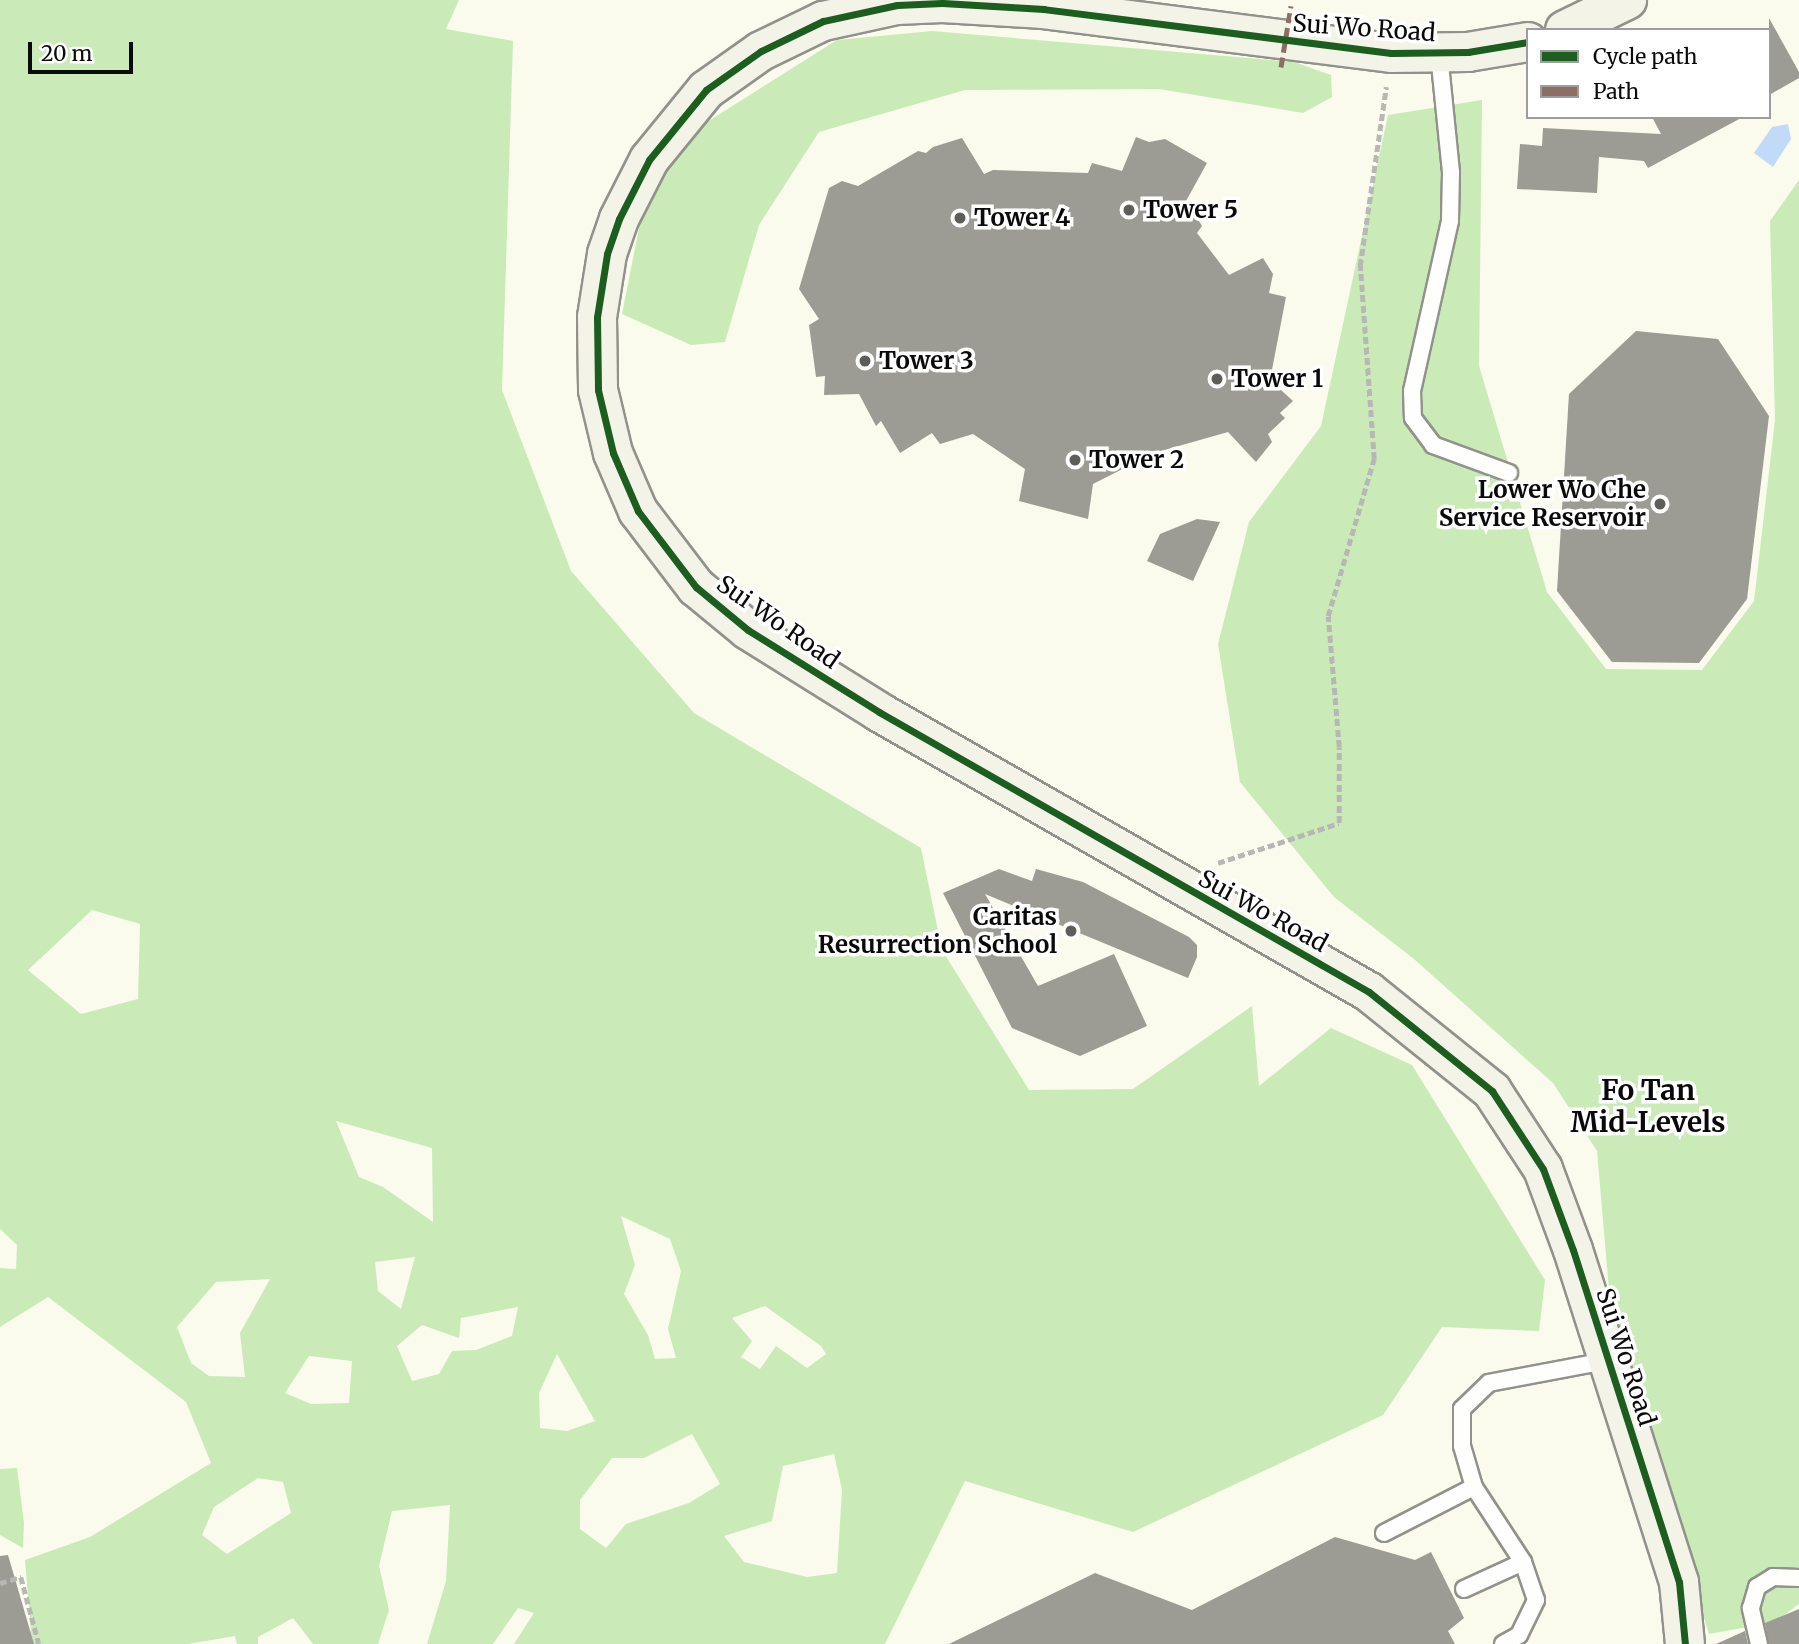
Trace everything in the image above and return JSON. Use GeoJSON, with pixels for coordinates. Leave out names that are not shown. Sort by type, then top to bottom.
{"type":"FeatureCollection","features":[{"type":"Feature","properties":{"kind":"street"},"geometry":{"type":"LineString","coordinates":[[1569,28],[1627,0]]}},
{"type":"Feature","properties":{"kind":"street","name":"Sui Wo Road"},"geometry":{"type":"LineString","coordinates":[[1526,42],[1439,54],[1352,50],[991,4],[897,5],[823,22],[761,51],[706,90],[649,160],[628,198],[607,254],[597,317],[598,390],[613,453],[638,511],[682,570],[748,630],[879,712],[1369,992],[1492,1091],[1544,1169],[1679,1583],[1685,1644]]}},
{"type":"Feature","properties":{"kind":"lane"},"geometry":{"type":"LineString","coordinates":[[1439,54],[1451,206],[1444,257],[1412,391],[1413,418],[1433,445],[1509,473]]}},
{"type":"Feature","properties":{"kind":"lane"},"geometry":{"type":"LineString","coordinates":[[1503,1644],[1519,1635],[1536,1600],[1522,1562],[1474,1487],[1462,1446],[1462,1409],[1489,1383],[1605,1361]]}},
{"type":"Feature","properties":{"kind":"lane"},"geometry":{"type":"LineString","coordinates":[[1384,1534],[1474,1487]]}},
{"type":"Feature","properties":{"kind":"lane"},"geometry":{"type":"LineString","coordinates":[[1464,1589],[1522,1562]]}},
{"type":"Feature","properties":{"kind":"lane"},"geometry":{"type":"LineString","coordinates":[[1759,1644],[1751,1608],[1757,1587],[1773,1577],[1799,1578]]}},
{"type":"Feature","properties":{"kind":"path"},"geometry":{"type":"LineString","coordinates":[[1211,866],[1339,823],[1339,747],[1328,616],[1374,459],[1360,266],[1387,79]]}},
{"type":"Feature","properties":{"kind":"path"},"geometry":{"type":"LineString","coordinates":[[0,1583],[21,1577],[39,1644]]}},
{"type":"Feature","properties":{"kind":"green space"},"geometry":{"type":"Polygon","coordinates":[[[0,0],[459,0],[446,29],[513,41],[502,390],[571,571],[694,713],[921,848],[942,950],[1029,1090],[1133,1089],[1252,1006],[1259,1086],[1331,1028],[1412,1065],[1545,1280],[1539,1331],[1442,1327],[1383,1415],[1133,1532],[965,1481],[885,1644],[514,1644],[534,1613],[518,1608],[493,1644],[427,1644],[446,1581],[450,1505],[392,1511],[379,1566],[389,1610],[378,1644],[313,1644],[293,1618],[258,1637],[258,1644],[237,1644],[235,1636],[188,1644],[32,1644],[25,1560],[90,1537],[211,1463],[186,1402],[48,1297],[0,1327],[0,1268],[16,1269],[17,1245],[0,1229],[0,0]],[[92,910],[28,970],[81,1014],[138,999],[140,924],[92,910]],[[336,1121],[359,1177],[383,1187],[433,1222],[432,1148],[336,1121]],[[621,1216],[635,1265],[624,1294],[648,1335],[655,1359],[676,1358],[668,1329],[681,1271],[670,1239],[621,1216]],[[415,1257],[375,1262],[378,1291],[401,1309],[415,1257]],[[270,1279],[216,1282],[177,1327],[191,1363],[209,1376],[245,1377],[240,1333],[270,1279]],[[765,1306],[732,1318],[752,1341],[741,1357],[760,1369],[776,1346],[807,1368],[826,1354],[821,1346],[765,1306]],[[518,1307],[461,1318],[459,1338],[422,1325],[397,1346],[412,1381],[439,1374],[452,1351],[476,1350],[512,1336],[518,1307]],[[557,1354],[539,1393],[540,1428],[567,1431],[595,1421],[557,1354]],[[309,1356],[285,1393],[311,1404],[349,1403],[352,1361],[309,1356]],[[692,1434],[644,1458],[612,1458],[580,1500],[580,1529],[606,1548],[626,1524],[689,1503],[720,1484],[692,1434]],[[834,1454],[783,1466],[772,1521],[724,1536],[744,1562],[807,1577],[837,1573],[842,1490],[834,1454]],[[258,1478],[214,1507],[202,1535],[227,1554],[291,1513],[283,1482],[258,1478]]]}},
{"type":"Feature","properties":{"kind":"green space"},"geometry":{"type":"Polygon","coordinates":[[[932,31],[1294,62],[1331,75],[1332,97],[1303,113],[1159,89],[965,90],[819,132],[759,225],[725,342],[691,345],[622,314],[640,223],[677,141],[837,40],[932,31]]]}},
{"type":"Feature","properties":{"kind":"green space"},"geometry":{"type":"Polygon","coordinates":[[[1482,100],[1479,366],[1547,592],[1606,669],[1702,670],[1754,601],[1775,420],[1770,221],[1799,180],[1799,1604],[1775,1622],[1709,1634],[1611,1313],[1597,1151],[1553,1083],[1414,959],[1334,897],[1240,782],[1218,644],[1249,522],[1321,426],[1388,115],[1482,100]]]}},
{"type":"Feature","properties":{"kind":"green space"},"geometry":{"type":"Polygon","coordinates":[[[17,1468],[24,1523],[23,1548],[0,1535],[0,1469],[17,1468]]]}},
{"type":"Feature","properties":{"kind":"water"},"geometry":{"type":"Polygon","coordinates":[[[1788,124],[1791,139],[1773,167],[1754,153],[1772,127],[1788,124]]]}},
{"type":"Feature","properties":{"kind":"building"},"geometry":{"type":"Polygon","coordinates":[[[1769,18],[1799,72],[1799,78],[1771,94],[1771,28],[1769,18]]]}},
{"type":"Feature","properties":{"kind":"building"},"geometry":{"type":"Polygon","coordinates":[[[1653,119],[1739,119],[1648,168],[1644,161],[1599,157],[1597,193],[1517,189],[1520,144],[1542,146],[1543,128],[1661,134],[1653,119]]]}},
{"type":"Feature","properties":{"kind":"building"},"geometry":{"type":"Polygon","coordinates":[[[1136,137],[1149,142],[1165,139],[1207,163],[1186,201],[1202,226],[1197,233],[1229,275],[1263,258],[1273,274],[1269,293],[1286,297],[1270,380],[1293,401],[1280,413],[1285,418],[1268,434],[1272,442],[1256,462],[1228,432],[1154,453],[1093,484],[1088,519],[1019,501],[1025,469],[973,434],[940,444],[932,433],[900,453],[881,421],[876,426],[859,394],[824,395],[825,376],[816,377],[809,325],[819,319],[799,289],[829,188],[842,181],[858,186],[918,151],[926,153],[933,147],[962,138],[984,174],[993,170],[1088,173],[1092,163],[1122,171],[1136,137]]]}},
{"type":"Feature","properties":{"kind":"building","name":"Lower Wo Che Service Reservoir"},"geometry":{"type":"Polygon","coordinates":[[[1636,331],[1718,339],[1769,416],[1747,599],[1699,663],[1612,662],[1557,591],[1569,394],[1636,331]]]}},
{"type":"Feature","properties":{"kind":"building"},"geometry":{"type":"Polygon","coordinates":[[[1197,519],[1220,522],[1193,581],[1147,561],[1160,534],[1197,519]]]}},
{"type":"Feature","properties":{"kind":"building"},"geometry":{"type":"Polygon","coordinates":[[[999,869],[1032,881],[1036,869],[1083,882],[1189,937],[1197,945],[1197,957],[1188,978],[985,894],[1038,986],[1114,954],[1147,1026],[1080,1056],[1012,1028],[943,893],[999,869]]]}},
{"type":"Feature","properties":{"kind":"building"},"geometry":{"type":"Polygon","coordinates":[[[1335,1537],[1415,1560],[1431,1552],[1464,1618],[1448,1631],[1455,1644],[949,1644],[1095,1573],[1192,1610],[1335,1537]]]}},
{"type":"Feature","properties":{"kind":"building"},"geometry":{"type":"Polygon","coordinates":[[[8,1555],[34,1644],[0,1644],[0,1556],[8,1555]]]}},
{"type":"Feature","properties":{"kind":"building"},"geometry":{"type":"Polygon","coordinates":[[[1799,1609],[1799,1644],[1769,1644],[1765,1623],[1799,1609]]]}},
{"type":"Feature","properties":{"kind":"building"},"geometry":{"type":"Polygon","coordinates":[[[1745,1631],[1748,1644],[1716,1644],[1745,1631]]]}},
{"type":"Feature","properties":{"kind":"marked path"},"geometry":{"type":"LineString","coordinates":[[1281,67],[1291,6]]}},
{"type":"Feature","properties":{"kind":"cycle path"},"geometry":{"type":"LineString","coordinates":[[1526,42],[1468,52],[1391,53],[1044,9],[942,3],[897,5],[823,21],[761,51],[706,90],[649,160],[619,219],[607,254],[597,317],[598,390],[613,453],[638,511],[696,587],[748,630],[879,712],[1369,992],[1492,1091],[1543,1169],[1573,1250],[1679,1582],[1685,1644]]}},
{"type":"Feature","properties":{"kind":"place","name":"Tower 5"},"geometry":{"type":"Point","coordinates":[1129,210]}},
{"type":"Feature","properties":{"kind":"place","name":"Tower 4"},"geometry":{"type":"Point","coordinates":[960,218]}},
{"type":"Feature","properties":{"kind":"place","name":"Tower 3"},"geometry":{"type":"Point","coordinates":[865,361]}},
{"type":"Feature","properties":{"kind":"place","name":"Tower 1"},"geometry":{"type":"Point","coordinates":[1217,379]}},
{"type":"Feature","properties":{"kind":"place","name":"Tower 2"},"geometry":{"type":"Point","coordinates":[1075,460]}},
{"type":"Feature","properties":{"kind":"place","name":"Lower Wo Che Service Reservoir"},"geometry":{"type":"Point","coordinates":[1660,504]}},
{"type":"Feature","properties":{"kind":"place","name":"Caritas Resurrection School"},"geometry":{"type":"Point","coordinates":[1071,931]}},
{"type":"Feature","properties":{"kind":"district","name":"Fo Tan Mid-Levels"},"geometry":{"type":"Point","coordinates":[1648,1106]}}]}
